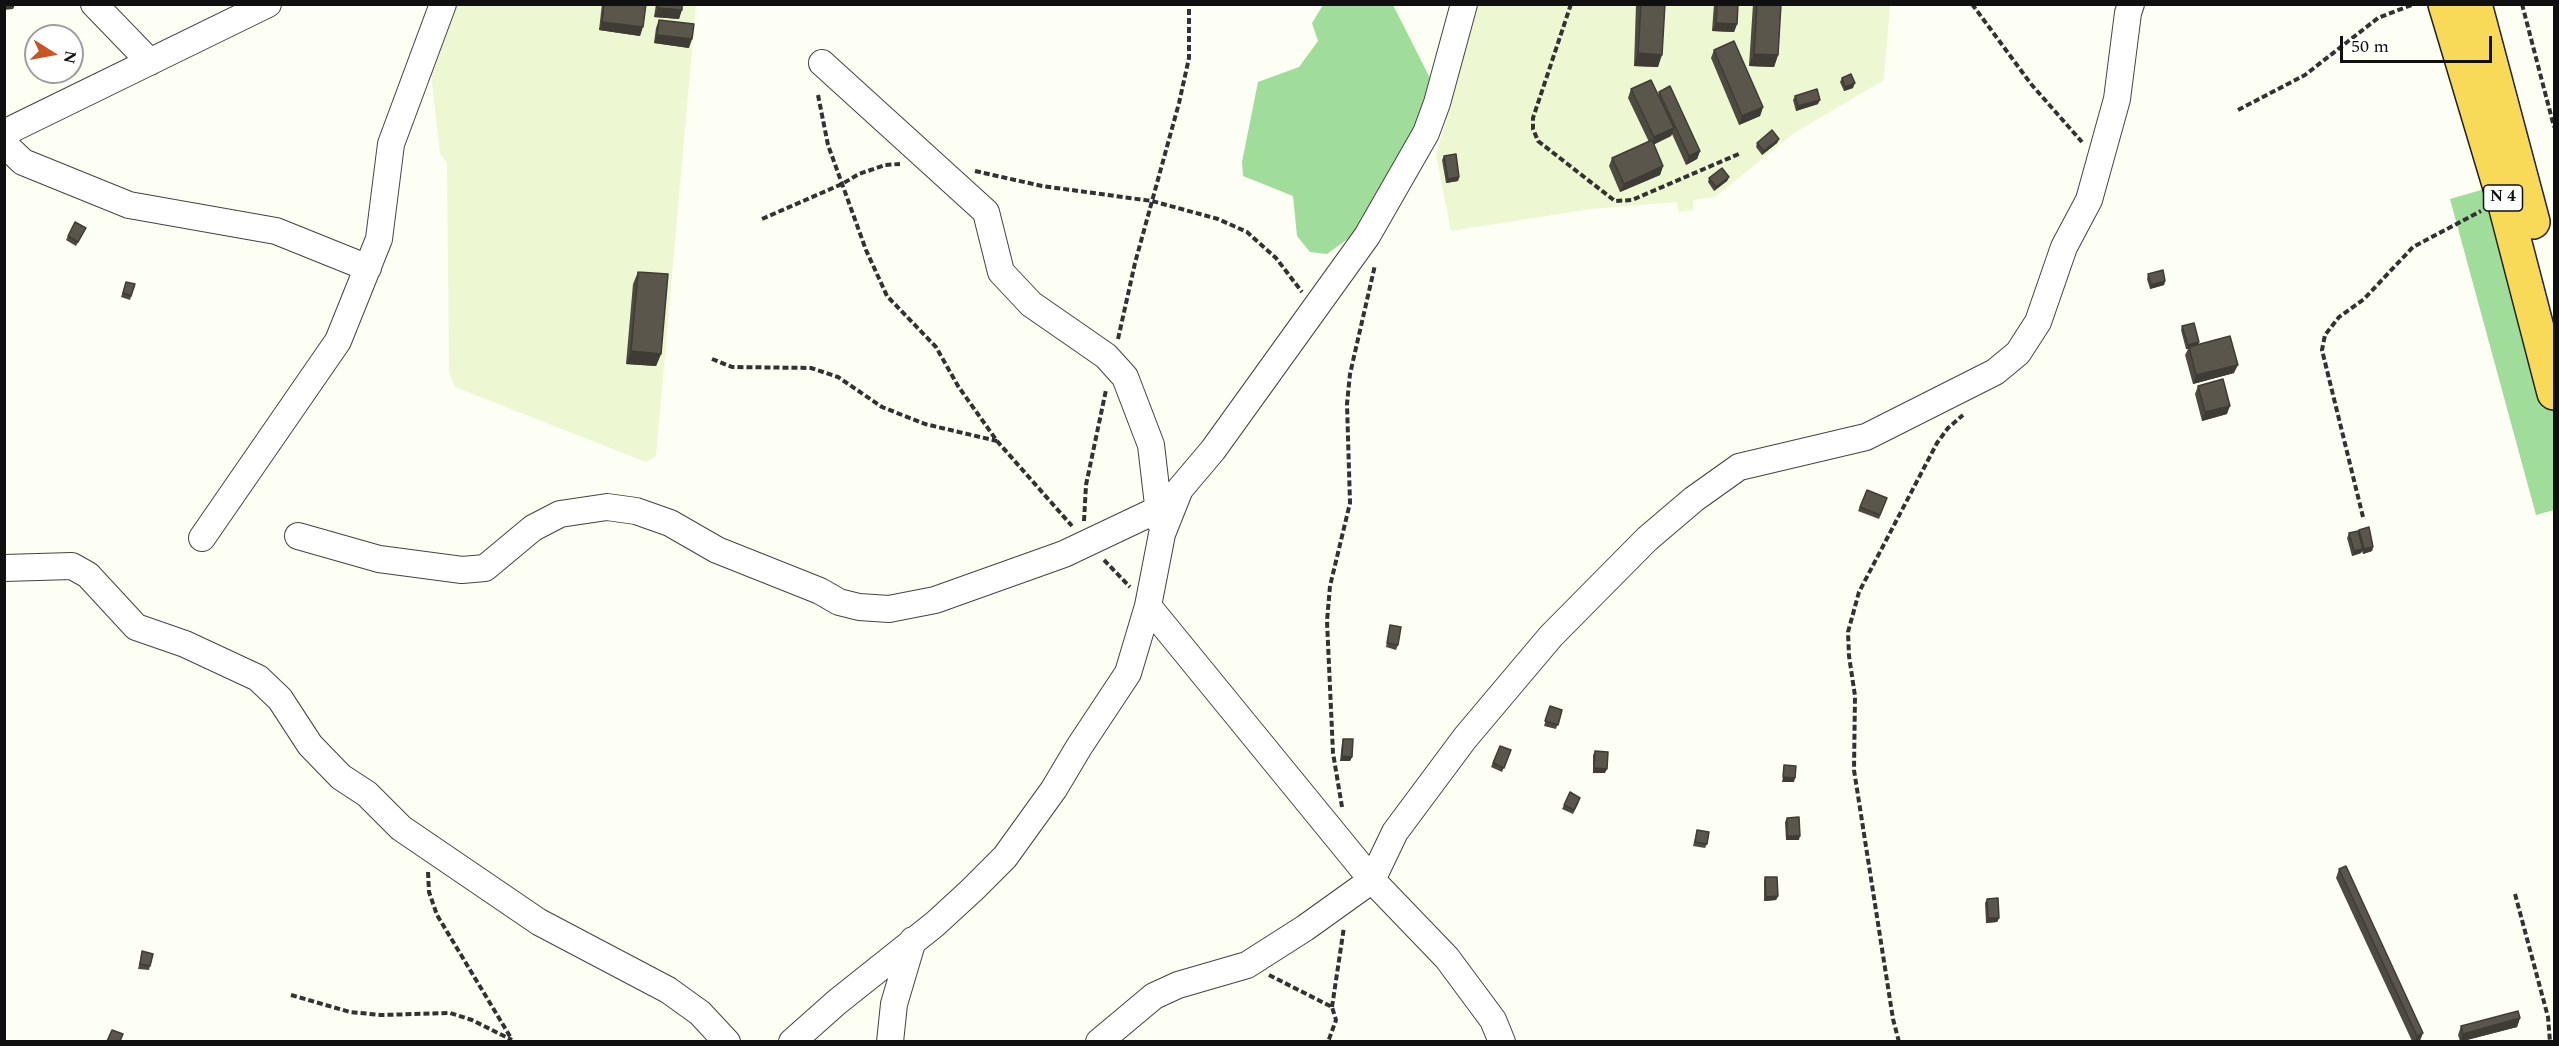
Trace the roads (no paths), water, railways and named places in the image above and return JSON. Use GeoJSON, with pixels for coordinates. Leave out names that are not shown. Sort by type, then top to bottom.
{"type":"FeatureCollection","features":[{"type":"Feature","properties":{"kind":"highway","name":"N 4"},"geometry":{"type":"LineString","coordinates":[[2445,4],[2504,201],[2554,393]]}},
{"type":"Feature","properties":{"kind":"highway","name":"N 4"},"geometry":{"type":"LineString","coordinates":[[2475,4],[2554,305]]}},
{"type":"Feature","properties":{"kind":"street"},"geometry":{"type":"LineString","coordinates":[[94,4],[150,62]]}},
{"type":"Feature","properties":{"kind":"street"},"geometry":{"type":"LineString","coordinates":[[4,133],[268,4]]}},
{"type":"Feature","properties":{"kind":"street"},"geometry":{"type":"LineString","coordinates":[[202,538],[338,341],[380,239],[391,144],[443,4]]}},
{"type":"Feature","properties":{"kind":"street"},"geometry":{"type":"LineString","coordinates":[[298,536],[379,559],[462,570],[485,568],[533,528],[560,514],[607,507],[636,512],[670,523],[717,550],[820,591],[839,603],[889,609],[935,600],[1064,554],[1159,508],[1180,489],[1213,450],[1317,308],[1367,237],[1426,134],[1437,103],[1464,4]]}},
{"type":"Feature","properties":{"kind":"street"},"geometry":{"type":"LineString","coordinates":[[1099,1041],[1155,996],[1178,984],[1247,965],[1372,880],[1395,832],[1465,738],[1551,636],[1647,540],[1694,499],[1738,467],[1866,437],[1995,372],[2018,353],[2038,322],[2064,247],[2089,200],[2117,99],[2131,4]]}},
{"type":"Feature","properties":{"kind":"street"},"geometry":{"type":"LineString","coordinates":[[822,63],[986,212],[1001,272],[1031,304],[1106,356],[1125,377],[1151,445],[1161,534]]}},
{"type":"Feature","properties":{"kind":"street"},"geometry":{"type":"LineString","coordinates":[[4,144],[22,162],[129,205],[276,231],[368,268]]}},
{"type":"Feature","properties":{"kind":"street"},"geometry":{"type":"LineString","coordinates":[[792,1041],[935,924],[1005,856],[1027,829],[1128,673],[1149,606],[1161,534],[1180,489]]}},
{"type":"Feature","properties":{"kind":"street"},"geometry":{"type":"LineString","coordinates":[[4,568],[72,566],[88,575],[136,627],[185,644],[258,678],[280,699],[310,744],[341,777],[367,794],[400,828],[463,869],[501,899],[539,922],[668,990],[700,1013],[727,1041]]}},
{"type":"Feature","properties":{"kind":"street"},"geometry":{"type":"LineString","coordinates":[[1149,606],[1372,880],[1447,958],[1493,1020],[1502,1041]]}},
{"type":"Feature","properties":{"kind":"street"},"geometry":{"type":"LineString","coordinates":[[890,1041],[894,1004],[913,940]]}}]}
